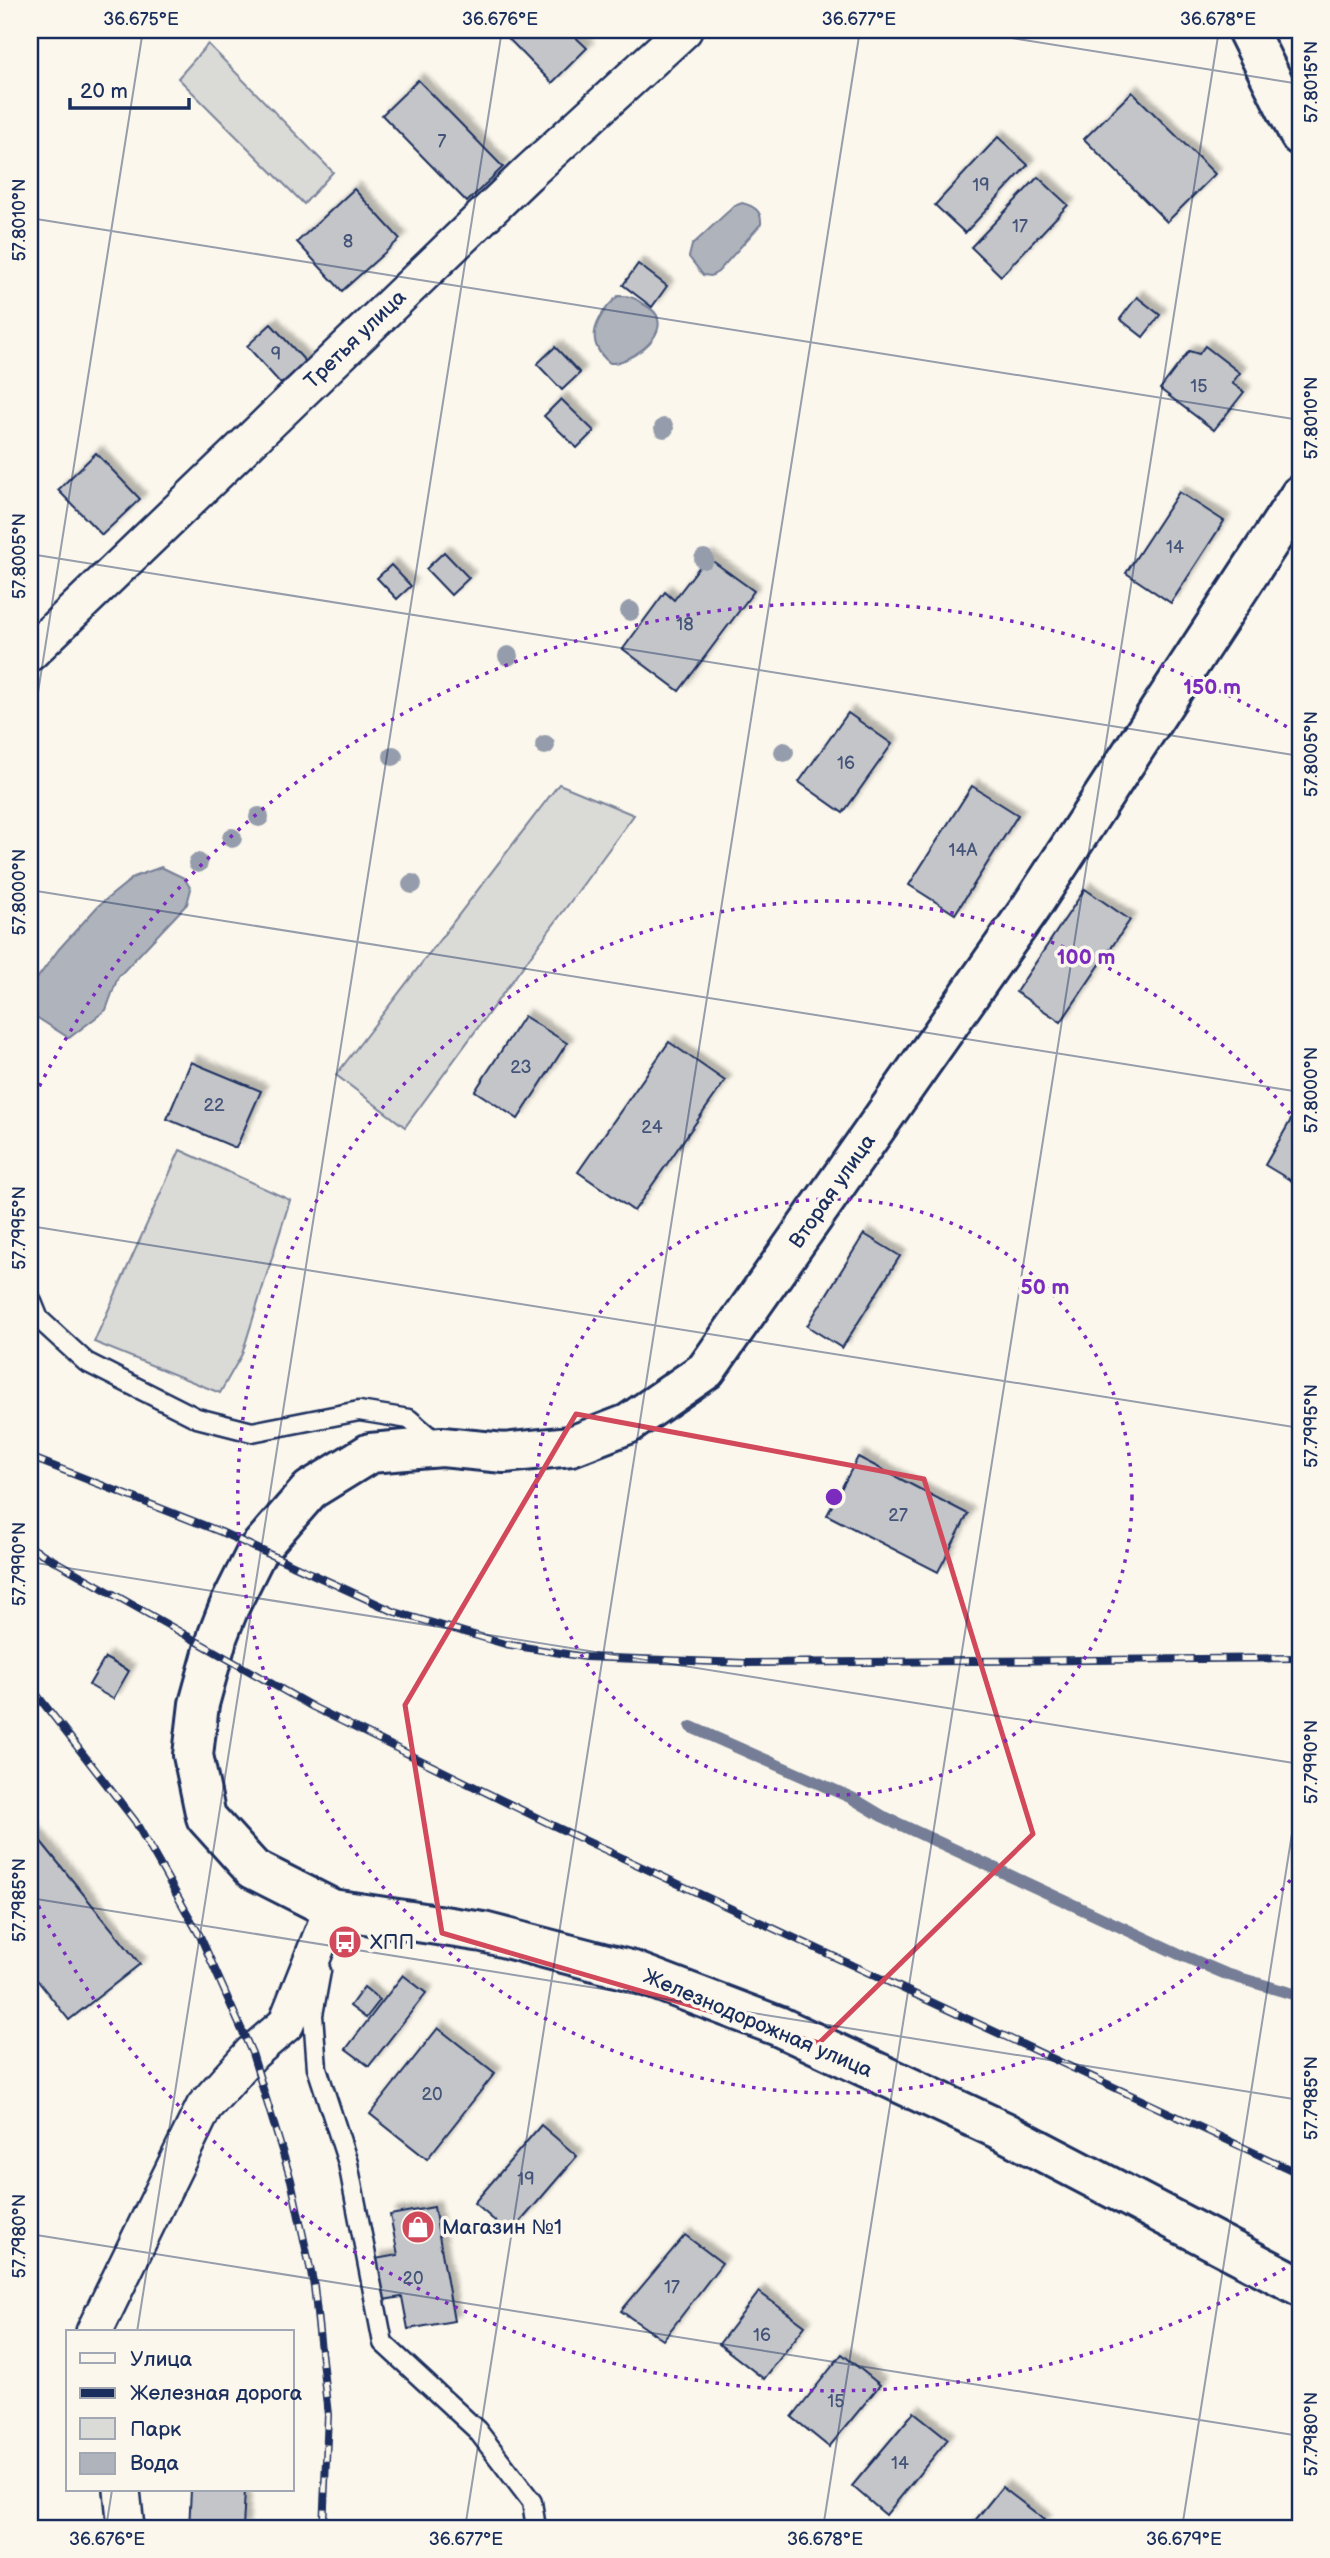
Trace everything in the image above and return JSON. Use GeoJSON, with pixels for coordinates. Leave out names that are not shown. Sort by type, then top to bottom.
{"type":"FeatureCollection","features":[{"type":"Feature","properties":{"kind":"street","name":"Третья улица"},"geometry":{"type":"LineString","coordinates":[[30,653],[527,174],[684,30]]}},
{"type":"Feature","properties":{"kind":"street"},"geometry":{"type":"LineString","coordinates":[[1247,30],[1300,136]]}},
{"type":"Feature","properties":{"kind":"street","name":"Вторая улица"},"geometry":{"type":"LineString","coordinates":[[213,1652],[229,1607],[257,1551],[310,1490],[370,1453],[442,1447],[504,1453],[571,1446],[628,1424],[706,1370],[1031,907],[1300,495]]}},
{"type":"Feature","properties":{"kind":"street","name":"Железнодорожная улица"},"geometry":{"type":"LineString","coordinates":[[213,1652],[199,1704],[193,1755],[206,1817],[253,1869],[332,1909],[508,1938],[633,1970],[754,2017],[1005,2132],[1300,2286]]}},
{"type":"Feature","properties":{"kind":"street"},"geometry":{"type":"LineString","coordinates":[[95,2330],[204,2107],[251,2053],[286,2024],[332,1909]]}},
{"type":"Feature","properties":{"kind":"street"},"geometry":{"type":"LineString","coordinates":[[122,2492],[126,2528]]}},
{"type":"Feature","properties":{"kind":"lane"},"geometry":{"type":"LineString","coordinates":[[30,1297],[39,1319],[86,1362],[197,1418],[252,1432],[359,1411],[409,1419],[442,1447]]}},
{"type":"Feature","properties":{"kind":"lane"},"geometry":{"type":"LineString","coordinates":[[332,1909],[313,2015],[317,2068],[348,2162],[383,2343],[477,2430],[532,2502],[536,2528]]}},
{"type":"Feature","properties":{"kind":"highlighted area"},"geometry":{"type":"Polygon","coordinates":[[[576,1414],[924,1479],[1033,1834],[819,2043],[442,1933],[405,1705],[576,1414]]]}},
{"type":"Feature","properties":{"kind":"green space"},"geometry":{"type":"Polygon","coordinates":[[[208,44],[333,172],[304,204],[178,78],[208,44]]]}},
{"type":"Feature","properties":{"kind":"green space"},"geometry":{"type":"Polygon","coordinates":[[[559,784],[634,815],[405,1127],[336,1075],[559,784]]]}},
{"type":"Feature","properties":{"kind":"green space"},"geometry":{"type":"Polygon","coordinates":[[[180,1150],[290,1200],[242,1354],[220,1393],[94,1342],[180,1150]]]}},
{"type":"Feature","properties":{"kind":"water"},"geometry":{"type":"Polygon","coordinates":[[[742,203],[756,210],[761,224],[718,272],[711,276],[703,275],[689,257],[692,245],[734,206],[742,203]]]}},
{"type":"Feature","properties":{"kind":"water"},"geometry":{"type":"Polygon","coordinates":[[[618,296],[632,297],[650,308],[657,316],[658,327],[643,349],[626,360],[610,363],[596,346],[596,328],[604,311],[618,296]]]}},
{"type":"Feature","properties":{"kind":"water"},"geometry":{"type":"Polygon","coordinates":[[[161,867],[184,878],[191,889],[187,904],[118,977],[106,1010],[69,1038],[30,1013],[30,988],[59,949],[98,906],[134,877],[161,867]]]}},
{"type":"Feature","properties":{"kind":"building"},"geometry":{"type":"Polygon","coordinates":[[[500,30],[568,30],[587,48],[552,83],[500,30]]]}},
{"type":"Feature","properties":{"kind":"building"},"geometry":{"type":"Polygon","coordinates":[[[418,80],[503,167],[467,202],[382,115],[418,80]]]}},
{"type":"Feature","properties":{"kind":"building"},"geometry":{"type":"Polygon","coordinates":[[[1132,92],[1215,174],[1167,222],[1084,139],[1132,92]]]}},
{"type":"Feature","properties":{"kind":"building"},"geometry":{"type":"Polygon","coordinates":[[[998,137],[1028,165],[965,233],[935,205],[998,137]]]}},
{"type":"Feature","properties":{"kind":"building"},"geometry":{"type":"Polygon","coordinates":[[[1038,177],[1068,205],[1001,276],[971,247],[1038,177]]]}},
{"type":"Feature","properties":{"kind":"building"},"geometry":{"type":"Polygon","coordinates":[[[354,189],[400,239],[342,291],[297,242],[354,189]]]}},
{"type":"Feature","properties":{"kind":"building"},"geometry":{"type":"Polygon","coordinates":[[[638,264],[667,286],[652,307],[623,285],[638,264]]]}},
{"type":"Feature","properties":{"kind":"building"},"geometry":{"type":"Polygon","coordinates":[[[1137,297],[1160,315],[1143,337],[1120,319],[1137,297]]]}},
{"type":"Feature","properties":{"kind":"building"},"geometry":{"type":"Polygon","coordinates":[[[271,324],[306,362],[281,384],[247,346],[271,324]]]}},
{"type":"Feature","properties":{"kind":"building"},"geometry":{"type":"Polygon","coordinates":[[[1205,346],[1240,373],[1232,383],[1244,392],[1214,430],[1160,389],[1189,351],[1199,354],[1205,346]]]}},
{"type":"Feature","properties":{"kind":"building"},"geometry":{"type":"Polygon","coordinates":[[[555,347],[580,373],[562,390],[537,364],[555,347]]]}},
{"type":"Feature","properties":{"kind":"building"},"geometry":{"type":"Polygon","coordinates":[[[561,399],[594,431],[577,448],[544,416],[561,399]]]}},
{"type":"Feature","properties":{"kind":"building"},"geometry":{"type":"Polygon","coordinates":[[[96,453],[140,499],[102,535],[58,490],[96,453]]]}},
{"type":"Feature","properties":{"kind":"building"},"geometry":{"type":"Polygon","coordinates":[[[1179,492],[1224,521],[1171,603],[1126,573],[1179,492]]]}},
{"type":"Feature","properties":{"kind":"building"},"geometry":{"type":"Polygon","coordinates":[[[444,552],[469,578],[451,595],[426,569],[444,552]]]}},
{"type":"Feature","properties":{"kind":"building"},"geometry":{"type":"Polygon","coordinates":[[[707,557],[754,591],[679,691],[623,649],[665,592],[674,600],[707,557]]]}},
{"type":"Feature","properties":{"kind":"building"},"geometry":{"type":"Polygon","coordinates":[[[391,565],[411,586],[397,599],[377,578],[391,565]]]}},
{"type":"Feature","properties":{"kind":"building"},"geometry":{"type":"Polygon","coordinates":[[[848,713],[892,744],[843,813],[799,782],[848,713]]]}},
{"type":"Feature","properties":{"kind":"building"},"geometry":{"type":"Polygon","coordinates":[[[972,786],[1018,815],[955,914],[909,885],[972,786]]]}},
{"type":"Feature","properties":{"kind":"building"},"geometry":{"type":"Polygon","coordinates":[[[1085,889],[1130,920],[1061,1022],[1016,992],[1085,889]]]}},
{"type":"Feature","properties":{"kind":"building"},"geometry":{"type":"Polygon","coordinates":[[[524,1016],[567,1043],[518,1119],[475,1091],[524,1016]]]}},
{"type":"Feature","properties":{"kind":"building"},"geometry":{"type":"Polygon","coordinates":[[[669,1042],[725,1081],[634,1211],[578,1172],[669,1042]]]}},
{"type":"Feature","properties":{"kind":"building"},"geometry":{"type":"Polygon","coordinates":[[[191,1062],[261,1091],[236,1148],[167,1119],[191,1062]]]}},
{"type":"Feature","properties":{"kind":"building"},"geometry":{"type":"Polygon","coordinates":[[[1300,1104],[1300,1186],[1265,1165],[1300,1104]]]}},
{"type":"Feature","properties":{"kind":"building"},"geometry":{"type":"Polygon","coordinates":[[[864,1234],[900,1256],[842,1348],[807,1326],[864,1234]]]}},
{"type":"Feature","properties":{"kind":"building"},"geometry":{"type":"Polygon","coordinates":[[[858,1457],[968,1514],[938,1572],[827,1515],[858,1457]]]}},
{"type":"Feature","properties":{"kind":"building"},"geometry":{"type":"Polygon","coordinates":[[[105,1658],[129,1671],[113,1699],[89,1685],[105,1658]]]}},
{"type":"Feature","properties":{"kind":"building"},"geometry":{"type":"Polygon","coordinates":[[[30,1828],[140,1964],[69,2020],[30,1971],[30,1828]]]}},
{"type":"Feature","properties":{"kind":"building"},"geometry":{"type":"Polygon","coordinates":[[[403,1975],[426,1993],[369,2066],[346,2049],[403,1975]]]}},
{"type":"Feature","properties":{"kind":"building"},"geometry":{"type":"Polygon","coordinates":[[[364,1987],[380,2000],[366,2018],[350,2006],[364,1987]]]}},
{"type":"Feature","properties":{"kind":"building"},"geometry":{"type":"Polygon","coordinates":[[[438,2028],[495,2073],[427,2159],[370,2114],[438,2028]]]}},
{"type":"Feature","properties":{"kind":"building"},"geometry":{"type":"Polygon","coordinates":[[[541,2125],[577,2156],[510,2234],[474,2203],[541,2125]]]}},
{"type":"Feature","properties":{"kind":"building"},"geometry":{"type":"Polygon","coordinates":[[[434,2207],[454,2321],[408,2329],[402,2297],[383,2300],[375,2259],[398,2255],[390,2215],[434,2207]]]}},
{"type":"Feature","properties":{"kind":"building"},"geometry":{"type":"Polygon","coordinates":[[[685,2235],[722,2263],[663,2340],[621,2311],[685,2235]]]}},
{"type":"Feature","properties":{"kind":"building"},"geometry":{"type":"Polygon","coordinates":[[[759,2292],[805,2326],[764,2379],[719,2344],[759,2292]]]}},
{"type":"Feature","properties":{"kind":"building"},"geometry":{"type":"Polygon","coordinates":[[[842,2354],[880,2385],[829,2447],[792,2417],[842,2354]]]}},
{"type":"Feature","properties":{"kind":"building"},"geometry":{"type":"Polygon","coordinates":[[[914,2412],[948,2439],[886,2515],[852,2486],[914,2412]]]}},
{"type":"Feature","properties":{"kind":"building"},"geometry":{"type":"Polygon","coordinates":[[[1002,2487],[1045,2520],[1038,2528],[969,2528],[1002,2487]]]}},
{"type":"Feature","properties":{"kind":"building"},"geometry":{"type":"Polygon","coordinates":[[[191,2492],[245,2492],[243,2528],[189,2528],[191,2492]]]}},
{"type":"Feature","properties":{"kind":"waterway"},"geometry":{"type":"LineString","coordinates":[[691,1727],[852,1798],[882,1816],[1179,1954],[1226,1974],[1300,1996]]}},
{"type":"Feature","properties":{"kind":"railway"},"geometry":{"type":"LineString","coordinates":[[30,1457],[221,1532],[395,1612],[505,1644],[585,1657],[745,1663],[1300,1658]]}},
{"type":"Feature","properties":{"kind":"railway"},"geometry":{"type":"LineString","coordinates":[[30,1547],[313,1707],[552,1825],[1300,2174]]}},
{"type":"Feature","properties":{"kind":"railway"},"geometry":{"type":"LineString","coordinates":[[30,1686],[135,1821],[200,1936],[252,2053],[291,2180],[314,2286],[328,2415],[323,2528]]}},
{"type":"Feature","properties":{"kind":"place","name":"ХПП"},"geometry":{"type":"Point","coordinates":[345,1942]}},
{"type":"Feature","properties":{"kind":"place","name":"Магазин №1"},"geometry":{"type":"Point","coordinates":[418,2227]}}]}
